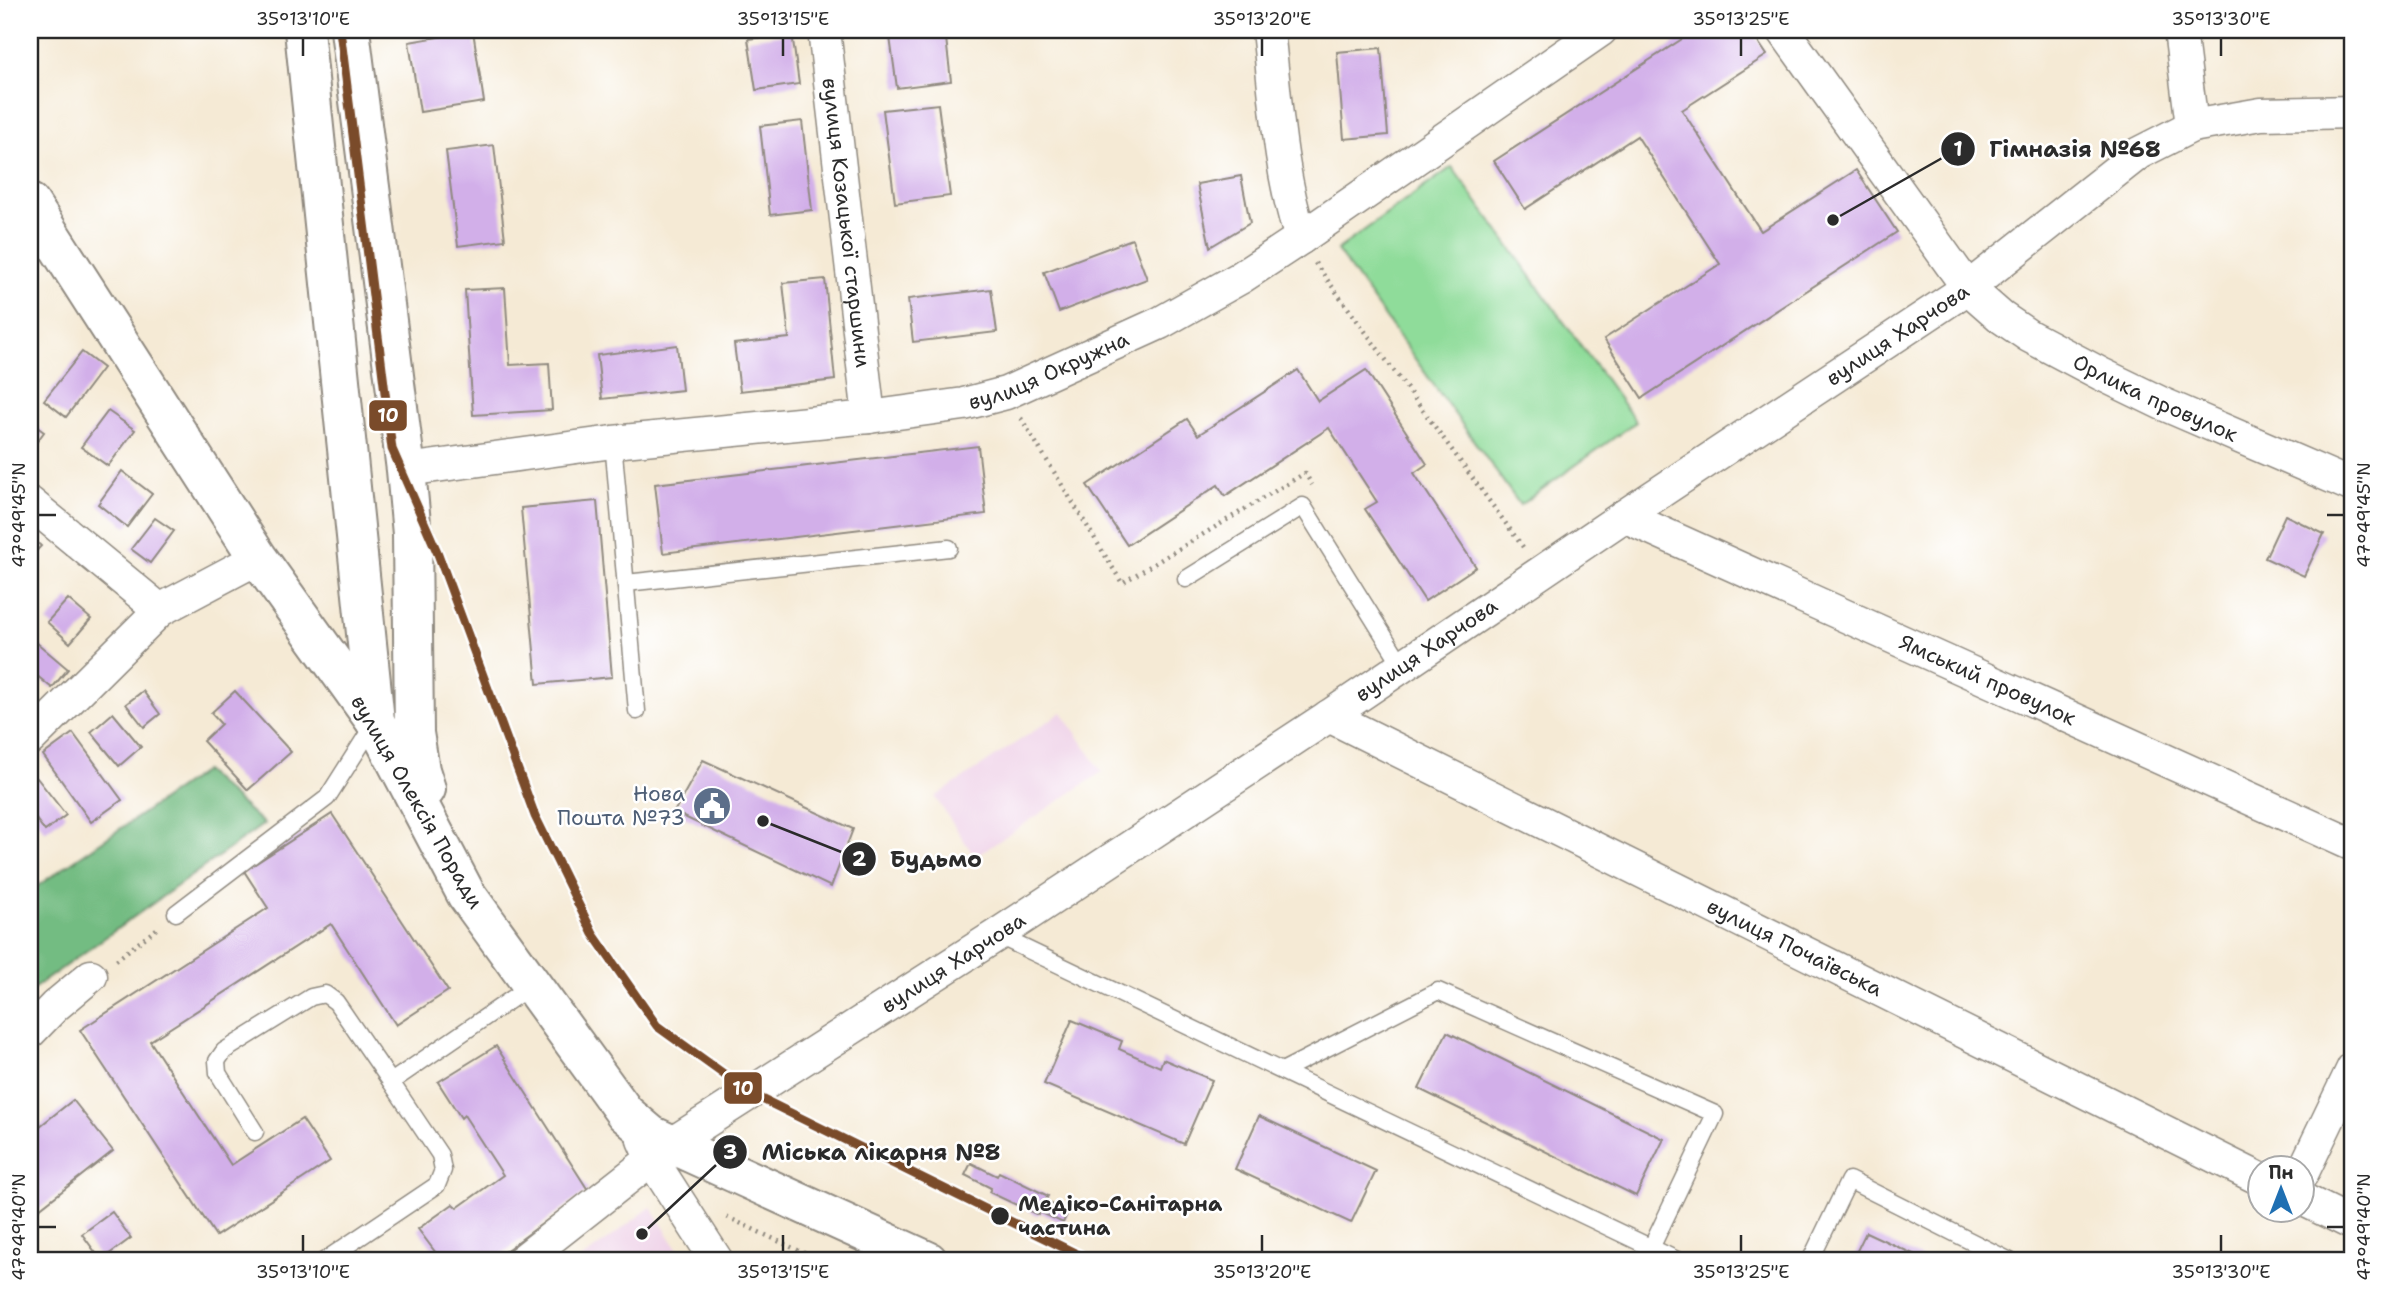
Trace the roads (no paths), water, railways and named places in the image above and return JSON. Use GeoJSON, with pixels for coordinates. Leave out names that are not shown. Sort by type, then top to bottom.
{"type":"FeatureCollection","features":[{"type":"Feature","properties":{"kind":"main road"},"geometry":{"type":"LineString","coordinates":[[304,30],[375,721]]}},
{"type":"Feature","properties":{"kind":"main road"},"geometry":{"type":"LineString","coordinates":[[350,30],[407,470],[412,534],[414,733],[420,770],[466,894]]}},
{"type":"Feature","properties":{"kind":"main road","name":"вулиця Олексія Поради"},"geometry":{"type":"LineString","coordinates":[[30,203],[258,558],[375,721],[466,894],[625,1113],[651,1135],[661,1152],[928,1261]]}},
{"type":"Feature","properties":{"kind":"street","name":"вулиця Козацької старшини"},"geometry":{"type":"LineString","coordinates":[[824,30],[869,417]]}},
{"type":"Feature","properties":{"kind":"street"},"geometry":{"type":"LineString","coordinates":[[1268,30],[1283,168],[1301,238]]}},
{"type":"Feature","properties":{"kind":"street","name":"вулиця Окружна"},"geometry":{"type":"LineString","coordinates":[[407,470],[613,442],[869,417],[964,404],[1006,393],[1160,323],[1240,278],[1601,30]]}},
{"type":"Feature","properties":{"kind":"street","name":"Орлика провулок"},"geometry":{"type":"LineString","coordinates":[[1783,30],[1968,288],[2000,317],[2029,336],[2163,404],[2353,486]]}},
{"type":"Feature","properties":{"kind":"street"},"geometry":{"type":"LineString","coordinates":[[2180,30],[2192,126]]}},
{"type":"Feature","properties":{"kind":"street","name":"вулиця Харчова"},"geometry":{"type":"LineString","coordinates":[[522,1261],[661,1152],[1329,716],[1968,288],[2139,153],[2192,126],[2261,114],[2353,112]]}},
{"type":"Feature","properties":{"kind":"street"},"geometry":{"type":"LineString","coordinates":[[30,503],[160,610]]}},
{"type":"Feature","properties":{"kind":"street","name":"Ямський провулок"},"geometry":{"type":"LineString","coordinates":[[1624,516],[2353,845]]}},
{"type":"Feature","properties":{"kind":"street"},"geometry":{"type":"LineString","coordinates":[[30,738],[160,610],[258,558]]}},
{"type":"Feature","properties":{"kind":"street","name":"вулиця Почаївська"},"geometry":{"type":"LineString","coordinates":[[1329,716],[2246,1172]]}},
{"type":"Feature","properties":{"kind":"street"},"geometry":{"type":"LineString","coordinates":[[30,1032],[55,1006],[103,969]]}},
{"type":"Feature","properties":{"kind":"street"},"geometry":{"type":"LineString","coordinates":[[2312,1154],[2353,1068]]}},
{"type":"Feature","properties":{"kind":"street"},"geometry":{"type":"LineString","coordinates":[[661,1152],[717,1261]]}},
{"type":"Feature","properties":{"kind":"street"},"geometry":{"type":"LineString","coordinates":[[2316,1206],[2353,1224]]}},
{"type":"Feature","properties":{"kind":"lane"},"geometry":{"type":"LineString","coordinates":[[613,442],[637,711]]}},
{"type":"Feature","properties":{"kind":"lane"},"geometry":{"type":"LineString","coordinates":[[1186,579],[1303,506],[1402,665]]}},
{"type":"Feature","properties":{"kind":"lane"},"geometry":{"type":"LineString","coordinates":[[626,583],[949,548]]}},
{"type":"Feature","properties":{"kind":"lane"},"geometry":{"type":"LineString","coordinates":[[176,913],[327,798],[375,721]]}},
{"type":"Feature","properties":{"kind":"lane"},"geometry":{"type":"LineString","coordinates":[[997,935],[1679,1261]]}},
{"type":"Feature","properties":{"kind":"lane"},"geometry":{"type":"LineString","coordinates":[[391,1082],[532,985]]}},
{"type":"Feature","properties":{"kind":"lane"},"geometry":{"type":"LineString","coordinates":[[1282,1071],[1438,991],[1716,1114],[1651,1248]]}},
{"type":"Feature","properties":{"kind":"lane"},"geometry":{"type":"LineString","coordinates":[[255,1132],[218,1073],[217,1061],[224,1051],[311,997],[325,994],[336,1002],[440,1155],[443,1170],[436,1185],[324,1261]]}},
{"type":"Feature","properties":{"kind":"lane"},"geometry":{"type":"LineString","coordinates":[[1810,1261],[1849,1180],[2010,1261]]}},
{"type":"Feature","properties":{"kind":"place","name":"Гімназія №68"},"geometry":{"type":"Point","coordinates":[1833,220]}},
{"type":"Feature","properties":{"kind":"place","name":"Нова Пошта №73"},"geometry":{"type":"Point","coordinates":[712,806]}},
{"type":"Feature","properties":{"kind":"place","name":"Будьмо"},"geometry":{"type":"Point","coordinates":[763,821]}},
{"type":"Feature","properties":{"kind":"place","name":"Медіко-Санітарна частина"},"geometry":{"type":"Point","coordinates":[1000,1216]}},
{"type":"Feature","properties":{"kind":"place","name":"Міська лікарня №8"},"geometry":{"type":"Point","coordinates":[642,1234]}}]}
